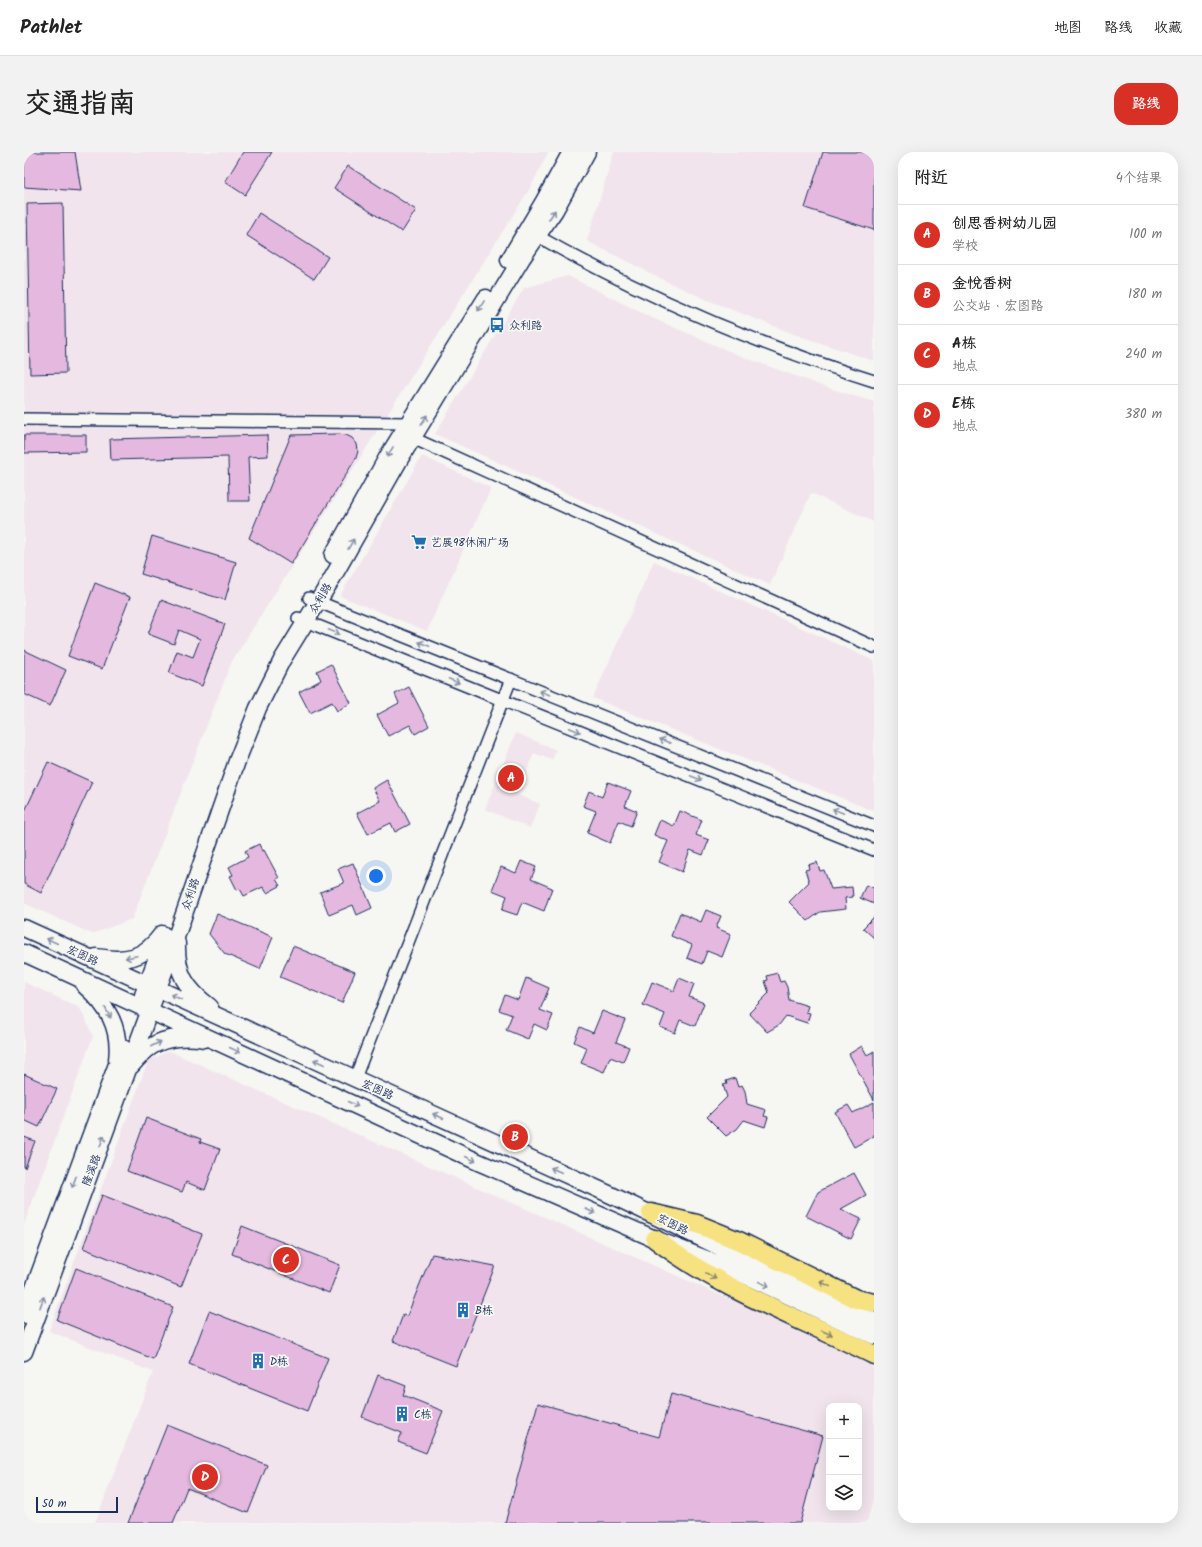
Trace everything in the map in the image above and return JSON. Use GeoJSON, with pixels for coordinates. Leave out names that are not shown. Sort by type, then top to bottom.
{"type":"FeatureCollection","features":[{"type":"Feature","properties":{"kind":"main road"},"geometry":{"type":"LineString","coordinates":[[651,1213],[697,1224],[739,1241],[856,1299],[874,1303]]}},
{"type":"Feature","properties":{"kind":"main road"},"geometry":{"type":"LineString","coordinates":[[655,1239],[678,1257],[720,1282],[784,1314],[870,1352]]}},
{"type":"Feature","properties":{"kind":"street","name":"众利路"},"geometry":{"type":"LineString","coordinates":[[152,987],[241,726],[276,658],[302,620],[408,431],[532,233],[571,152]]}},
{"type":"Feature","properties":{"kind":"street","name":"众利路"},"geometry":{"type":"LineString","coordinates":[[532,233],[554,210],[586,152]]}},
{"type":"Feature","properties":{"kind":"street"},"geometry":{"type":"LineString","coordinates":[[532,233],[619,280],[702,319],[788,353],[874,381]]}},
{"type":"Feature","properties":{"kind":"street"},"geometry":{"type":"LineString","coordinates":[[24,419],[408,431],[874,647]]}},
{"type":"Feature","properties":{"kind":"street"},"geometry":{"type":"LineString","coordinates":[[313,599],[874,826]]}},
{"type":"Feature","properties":{"kind":"street"},"geometry":{"type":"LineString","coordinates":[[302,620],[874,850]]}},
{"type":"Feature","properties":{"kind":"street"},"geometry":{"type":"LineString","coordinates":[[355,1078],[511,679]]}},
{"type":"Feature","properties":{"kind":"street"},"geometry":{"type":"LineString","coordinates":[[81,954],[107,958],[124,958],[141,955],[173,927]]}},
{"type":"Feature","properties":{"kind":"street"},"geometry":{"type":"LineString","coordinates":[[173,927],[179,970],[187,985],[201,1000],[229,1022]]}},
{"type":"Feature","properties":{"kind":"street","name":"宏图路"},"geometry":{"type":"LineString","coordinates":[[24,928],[651,1213],[730,1260]]}},
{"type":"Feature","properties":{"kind":"street","name":"宏图路"},"geometry":{"type":"LineString","coordinates":[[24,953],[476,1161],[655,1239],[730,1260]]}},
{"type":"Feature","properties":{"kind":"street"},"geometry":{"type":"LineString","coordinates":[[72,975],[93,993],[107,1011],[117,1031],[122,1068],[147,1050],[165,1040],[199,1038],[216,1042]]}},
{"type":"Feature","properties":{"kind":"street","name":"隆溪路"},"geometry":{"type":"LineString","coordinates":[[24,1352],[122,1068],[152,987]]}},
{"type":"Feature","properties":{"kind":"street","name":"隆溪路"},"geometry":{"type":"LineString","coordinates":[[24,1316],[122,1068]]}},
{"type":"Feature","properties":{"kind":"street"},"geometry":{"type":"LineString","coordinates":[[730,1260],[874,1321]]}},
{"type":"Feature","properties":{"kind":"street"},"geometry":{"type":"LineString","coordinates":[[730,1260],[874,1336]]}},
{"type":"Feature","properties":{"kind":"shaded area"},"geometry":{"type":"Polygon","coordinates":[[[24,152],[548,152],[530,188],[231,663],[132,919],[92,934],[24,903],[24,152]]]}},
{"type":"Feature","properties":{"kind":"shaded area"},"geometry":{"type":"Polygon","coordinates":[[[614,152],[874,152],[874,361],[794,334],[710,301],[668,282],[587,241],[614,152]]]}},
{"type":"Feature","properties":{"kind":"shaded area"},"geometry":{"type":"Polygon","coordinates":[[[568,276],[652,318],[738,355],[825,387],[874,402],[874,522],[811,493],[770,585],[435,434],[524,288],[568,276]]]}},
{"type":"Feature","properties":{"kind":"shaded area","name":"艺展98休闲广场"},"geometry":{"type":"Polygon","coordinates":[[[422,456],[491,488],[427,631],[340,596],[422,456]]]}},
{"type":"Feature","properties":{"kind":"shaded area"},"geometry":{"type":"Polygon","coordinates":[[[654,561],[874,661],[874,811],[593,698],[654,561]]]}},
{"type":"Feature","properties":{"kind":"shaded area"},"geometry":{"type":"Polygon","coordinates":[[[516,733],[556,750],[552,760],[534,753],[518,795],[540,804],[530,828],[485,809],[516,733]]]}},
{"type":"Feature","properties":{"kind":"shaded area"},"geometry":{"type":"Polygon","coordinates":[[[24,982],[80,1008],[93,1036],[24,1224],[24,982]]]}},
{"type":"Feature","properties":{"kind":"shaded area"},"geometry":{"type":"Polygon","coordinates":[[[169,1051],[867,1360],[874,1370],[874,1497],[867,1523],[95,1523],[153,1372],[49,1331],[148,1061],[169,1051]]]}},
{"type":"Feature","properties":{"kind":"building"},"geometry":{"type":"Polygon","coordinates":[[[24,152],[75,152],[81,191],[24,187],[24,152]]]}},
{"type":"Feature","properties":{"kind":"building"},"geometry":{"type":"Polygon","coordinates":[[[243,152],[272,152],[245,195],[225,182],[243,152]]]}},
{"type":"Feature","properties":{"kind":"building"},"geometry":{"type":"Polygon","coordinates":[[[823,152],[874,152],[874,230],[805,208],[823,152]]]}},
{"type":"Feature","properties":{"kind":"building"},"geometry":{"type":"Polygon","coordinates":[[[348,166],[416,210],[402,232],[334,188],[348,166]]]}},
{"type":"Feature","properties":{"kind":"building"},"geometry":{"type":"Polygon","coordinates":[[[63,203],[66,373],[30,374],[27,204],[63,203]]]}},
{"type":"Feature","properties":{"kind":"building"},"geometry":{"type":"Polygon","coordinates":[[[259,213],[328,257],[314,279],[246,235],[259,213]]]}},
{"type":"Feature","properties":{"kind":"building"},"geometry":{"type":"Polygon","coordinates":[[[339,434],[352,438],[357,444],[358,451],[356,458],[291,564],[249,538],[291,435],[339,434]]]}},
{"type":"Feature","properties":{"kind":"building"},"geometry":{"type":"Polygon","coordinates":[[[24,435],[86,435],[86,452],[24,453],[24,435]]]}},
{"type":"Feature","properties":{"kind":"building"},"geometry":{"type":"Polygon","coordinates":[[[267,435],[268,456],[248,457],[250,501],[229,501],[228,457],[111,460],[110,439],[267,435]]]}},
{"type":"Feature","properties":{"kind":"building"},"geometry":{"type":"Polygon","coordinates":[[[152,536],[236,562],[225,600],[141,574],[152,536]]]}},
{"type":"Feature","properties":{"kind":"building"},"geometry":{"type":"Polygon","coordinates":[[[95,583],[130,597],[102,669],[68,656],[95,583]]]}},
{"type":"Feature","properties":{"kind":"building"},"geometry":{"type":"Polygon","coordinates":[[[161,600],[225,624],[202,686],[169,673],[177,651],[193,657],[200,639],[179,630],[174,644],[148,634],[161,600]]]}},
{"type":"Feature","properties":{"kind":"building"},"geometry":{"type":"Polygon","coordinates":[[[24,650],[66,670],[50,706],[24,694],[24,650]]]}},
{"type":"Feature","properties":{"kind":"building"},"geometry":{"type":"Polygon","coordinates":[[[331,664],[351,703],[337,711],[332,702],[310,713],[299,692],[321,680],[317,671],[331,664]]]}},
{"type":"Feature","properties":{"kind":"building"},"geometry":{"type":"Polygon","coordinates":[[[409,687],[429,726],[415,734],[410,725],[388,736],[377,715],[399,703],[395,694],[409,687]]]}},
{"type":"Feature","properties":{"kind":"building"},"geometry":{"type":"Polygon","coordinates":[[[48,762],[92,782],[41,893],[24,884],[24,813],[48,762]]]}},
{"type":"Feature","properties":{"kind":"building"},"geometry":{"type":"Polygon","coordinates":[[[387,780],[410,824],[395,832],[391,823],[368,834],[357,813],[380,801],[373,788],[387,780]]]}},
{"type":"Feature","properties":{"kind":"building"},"geometry":{"type":"Polygon","coordinates":[[[608,782],[631,791],[625,806],[637,811],[631,826],[619,821],[610,843],[587,833],[596,811],[583,806],[589,791],[602,797],[608,782]]]}},
{"type":"Feature","properties":{"kind":"building"},"geometry":{"type":"Polygon","coordinates":[[[680,811],[702,820],[696,835],[709,840],[703,855],[690,850],[682,872],[659,862],[668,841],[654,835],[660,820],[674,826],[680,811]]]}},
{"type":"Feature","properties":{"kind":"building"},"geometry":{"type":"Polygon","coordinates":[[[259,844],[262,851],[264,850],[279,878],[276,879],[280,886],[267,893],[263,887],[244,896],[240,889],[237,890],[230,876],[233,875],[229,867],[248,857],[245,851],[259,844]]]}},
{"type":"Feature","properties":{"kind":"building"},"geometry":{"type":"Polygon","coordinates":[[[521,861],[536,867],[531,879],[552,888],[544,911],[522,902],[517,915],[502,910],[507,896],[492,890],[501,867],[516,873],[521,861]]]}},
{"type":"Feature","properties":{"kind":"building"},"geometry":{"type":"Polygon","coordinates":[[[817,862],[820,871],[824,870],[831,889],[852,887],[853,897],[845,898],[846,909],[820,912],[808,921],[789,902],[809,882],[805,870],[809,869],[808,865],[817,862]]]}},
{"type":"Feature","properties":{"kind":"building"},"geometry":{"type":"Polygon","coordinates":[[[353,863],[372,908],[357,915],[353,905],[329,915],[320,892],[344,883],[338,869],[353,863]]]}},
{"type":"Feature","properties":{"kind":"building"},"geometry":{"type":"Polygon","coordinates":[[[866,885],[874,888],[874,904],[860,898],[866,885]]]}},
{"type":"Feature","properties":{"kind":"building"},"geometry":{"type":"Polygon","coordinates":[[[706,910],[721,916],[716,928],[731,934],[722,957],[707,951],[702,964],[687,958],[692,945],[671,936],[680,913],[701,922],[706,910]]]}},
{"type":"Feature","properties":{"kind":"building"},"geometry":{"type":"Polygon","coordinates":[[[217,914],[273,937],[260,969],[225,954],[209,934],[217,914]]]}},
{"type":"Feature","properties":{"kind":"building"},"geometry":{"type":"Polygon","coordinates":[[[874,917],[874,938],[863,928],[874,917]]]}},
{"type":"Feature","properties":{"kind":"building"},"geometry":{"type":"Polygon","coordinates":[[[293,946],[355,972],[342,1003],[280,977],[293,946]]]}},
{"type":"Feature","properties":{"kind":"building"},"geometry":{"type":"Polygon","coordinates":[[[777,973],[780,982],[784,981],[787,987],[789,1000],[808,1006],[806,1012],[810,1013],[807,1023],[786,1016],[779,1025],[767,1032],[749,1013],[769,993],[765,981],[768,980],[767,976],[777,973]]]}},
{"type":"Feature","properties":{"kind":"building"},"geometry":{"type":"Polygon","coordinates":[[[526,978],[549,988],[540,1010],[553,1015],[547,1030],[534,1024],[528,1039],[506,1030],[512,1015],[499,1010],[505,995],[518,1000],[526,978]]]}},
{"type":"Feature","properties":{"kind":"building"},"geometry":{"type":"Polygon","coordinates":[[[679,978],[694,984],[689,997],[704,1003],[695,1026],[680,1020],[675,1033],[660,1027],[665,1014],[643,1005],[652,982],[674,991],[679,978]]]}},
{"type":"Feature","properties":{"kind":"building"},"geometry":{"type":"Polygon","coordinates":[[[602,1011],[625,1020],[616,1042],[629,1047],[623,1062],[610,1057],[604,1072],[581,1063],[587,1048],[574,1042],[580,1027],[593,1033],[602,1011]]]}},
{"type":"Feature","properties":{"kind":"building"},"geometry":{"type":"Polygon","coordinates":[[[862,1046],[867,1055],[874,1051],[874,1100],[849,1054],[862,1046]]]}},
{"type":"Feature","properties":{"kind":"building"},"geometry":{"type":"Polygon","coordinates":[[[24,1074],[57,1089],[39,1127],[24,1120],[24,1074]]]}},
{"type":"Feature","properties":{"kind":"building"},"geometry":{"type":"Polygon","coordinates":[[[735,1078],[738,1087],[742,1085],[745,1091],[747,1104],[766,1110],[764,1116],[768,1117],[765,1127],[744,1120],[737,1129],[726,1136],[707,1117],[727,1097],[723,1085],[727,1084],[726,1081],[735,1078]]]}},
{"type":"Feature","properties":{"kind":"building"},"geometry":{"type":"Polygon","coordinates":[[[874,1102],[874,1136],[854,1147],[835,1112],[848,1105],[853,1113],[874,1102]]]}},
{"type":"Feature","properties":{"kind":"building"},"geometry":{"type":"Polygon","coordinates":[[[146,1118],[201,1139],[200,1142],[220,1149],[205,1190],[186,1182],[182,1192],[127,1171],[146,1118]]]}},
{"type":"Feature","properties":{"kind":"building"},"geometry":{"type":"Polygon","coordinates":[[[24,1137],[35,1141],[25,1168],[24,1167],[24,1137]]]}},
{"type":"Feature","properties":{"kind":"building"},"geometry":{"type":"Polygon","coordinates":[[[854,1173],[866,1195],[841,1209],[861,1219],[851,1239],[806,1216],[818,1192],[854,1173]]]}},
{"type":"Feature","properties":{"kind":"building"},"geometry":{"type":"Polygon","coordinates":[[[102,1195],[202,1234],[181,1287],[83,1248],[102,1195]]]}},
{"type":"Feature","properties":{"kind":"building"},"geometry":{"type":"Polygon","coordinates":[[[242,1226],[340,1265],[329,1293],[232,1254],[242,1226]]]}},
{"type":"Feature","properties":{"kind":"building","name":"B栋"},"geometry":{"type":"Polygon","coordinates":[[[432,1254],[495,1266],[456,1366],[393,1341],[403,1315],[407,1316],[432,1254]]]}},
{"type":"Feature","properties":{"kind":"building"},"geometry":{"type":"Polygon","coordinates":[[[76,1268],[173,1307],[153,1359],[57,1320],[76,1268]]]}},
{"type":"Feature","properties":{"kind":"building","name":"D栋"},"geometry":{"type":"Polygon","coordinates":[[[209,1311],[328,1358],[307,1411],[189,1364],[209,1311]]]}},
{"type":"Feature","properties":{"kind":"building","name":"C栋"},"geometry":{"type":"Polygon","coordinates":[[[378,1375],[406,1386],[403,1395],[443,1411],[426,1453],[398,1442],[402,1433],[362,1417],[378,1375]]]}},
{"type":"Feature","properties":{"kind":"building"},"geometry":{"type":"Polygon","coordinates":[[[671,1394],[823,1436],[800,1523],[505,1523],[538,1403],[659,1437],[671,1394]]]}},
{"type":"Feature","properties":{"kind":"building"},"geometry":{"type":"Polygon","coordinates":[[[167,1425],[267,1465],[248,1513],[187,1488],[173,1523],[128,1523],[167,1425]]]}},
{"type":"Feature","properties":{"kind":"place","name":"众利路"},"geometry":{"type":"Point","coordinates":[497,325]}},
{"type":"Feature","properties":{"kind":"place","name":"艺展98休闲广场"},"geometry":{"type":"Point","coordinates":[419,542]}},
{"type":"Feature","properties":{"kind":"place","name":"创思香树幼儿园"},"geometry":{"type":"Point","coordinates":[511,778]}},
{"type":"Feature","properties":{"kind":"place","name":"金悦香树"},"geometry":{"type":"Point","coordinates":[515,1137]}},
{"type":"Feature","properties":{"kind":"place","name":"A栋"},"geometry":{"type":"Point","coordinates":[286,1260]}},
{"type":"Feature","properties":{"kind":"place","name":"B栋"},"geometry":{"type":"Point","coordinates":[463,1310]}},
{"type":"Feature","properties":{"kind":"place","name":"D栋"},"geometry":{"type":"Point","coordinates":[258,1361]}},
{"type":"Feature","properties":{"kind":"place","name":"C栋"},"geometry":{"type":"Point","coordinates":[402,1414]}},
{"type":"Feature","properties":{"kind":"place","name":"E栋"},"geometry":{"type":"Point","coordinates":[205,1477]}}]}
